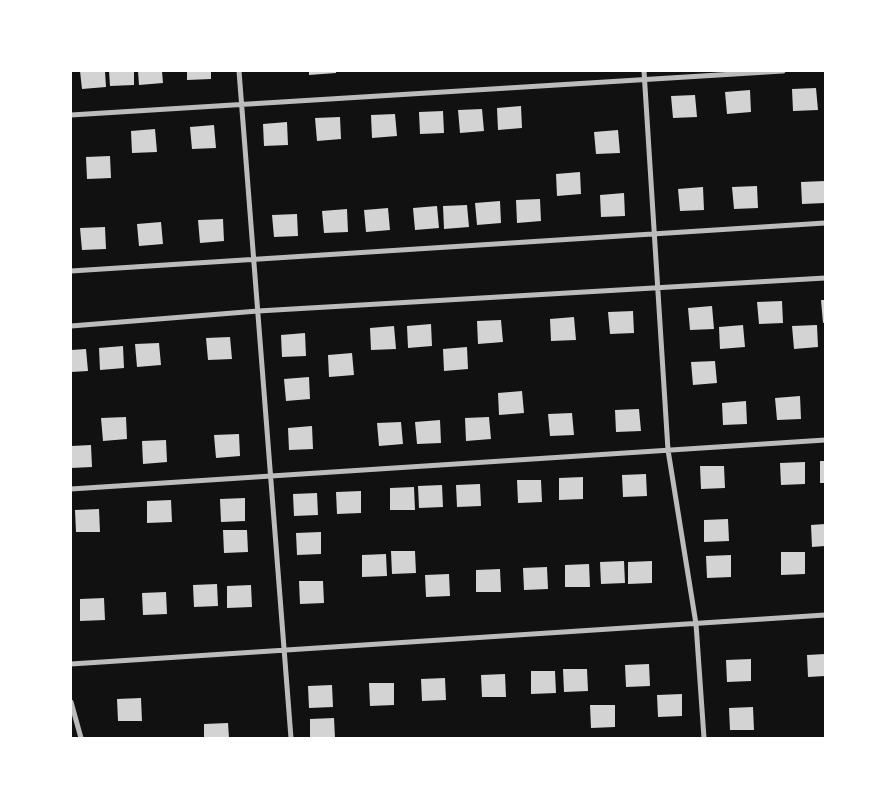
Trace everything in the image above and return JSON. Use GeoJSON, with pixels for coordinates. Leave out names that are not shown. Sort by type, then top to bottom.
{"type":"FeatureCollection","features":[{"type":"Feature","properties":{"kind":"street"},"geometry":{"type":"LineString","coordinates":[[239,71],[291,738]]}},
{"type":"Feature","properties":{"kind":"street"},"geometry":{"type":"LineString","coordinates":[[644,71],[668,450],[696,624],[704,738]]}},
{"type":"Feature","properties":{"kind":"street"},"geometry":{"type":"LineString","coordinates":[[71,115],[783,71]]}},
{"type":"Feature","properties":{"kind":"street"},"geometry":{"type":"LineString","coordinates":[[71,271],[825,223]]}},
{"type":"Feature","properties":{"kind":"street"},"geometry":{"type":"LineString","coordinates":[[71,326],[258,311],[825,278]]}},
{"type":"Feature","properties":{"kind":"street"},"geometry":{"type":"LineString","coordinates":[[71,490],[825,440]]}},
{"type":"Feature","properties":{"kind":"street"},"geometry":{"type":"LineString","coordinates":[[71,664],[825,615]]}},
{"type":"Feature","properties":{"kind":"street"},"geometry":{"type":"LineString","coordinates":[[71,702],[81,738]]}},
{"type":"Feature","properties":{"kind":"building"},"geometry":{"type":"Polygon","coordinates":[[[80,71],[105,71],[106,87],[82,89],[80,71]]]}},
{"type":"Feature","properties":{"kind":"building"},"geometry":{"type":"Polygon","coordinates":[[[109,71],[134,71],[134,85],[110,86],[109,71]]]}},
{"type":"Feature","properties":{"kind":"building"},"geometry":{"type":"Polygon","coordinates":[[[138,71],[162,71],[163,83],[139,85],[138,71]]]}},
{"type":"Feature","properties":{"kind":"building"},"geometry":{"type":"Polygon","coordinates":[[[187,71],[211,71],[211,79],[187,80],[187,71]]]}},
{"type":"Feature","properties":{"kind":"building"},"geometry":{"type":"Polygon","coordinates":[[[309,71],[336,71],[336,73],[309,75],[309,71]]]}},
{"type":"Feature","properties":{"kind":"building"},"geometry":{"type":"Polygon","coordinates":[[[816,88],[818,110],[793,111],[792,89],[816,88]]]}},
{"type":"Feature","properties":{"kind":"building"},"geometry":{"type":"Polygon","coordinates":[[[750,90],[751,112],[727,114],[725,92],[750,90]]]}},
{"type":"Feature","properties":{"kind":"building"},"geometry":{"type":"Polygon","coordinates":[[[695,95],[697,117],[673,118],[671,96],[695,95]]]}},
{"type":"Feature","properties":{"kind":"building"},"geometry":{"type":"Polygon","coordinates":[[[521,106],[522,128],[498,130],[497,108],[521,106]]]}},
{"type":"Feature","properties":{"kind":"building"},"geometry":{"type":"Polygon","coordinates":[[[482,109],[484,131],[460,133],[458,110],[482,109]]]}},
{"type":"Feature","properties":{"kind":"building"},"geometry":{"type":"Polygon","coordinates":[[[443,111],[444,133],[420,134],[419,112],[443,111]]]}},
{"type":"Feature","properties":{"kind":"building"},"geometry":{"type":"Polygon","coordinates":[[[395,114],[397,136],[372,138],[371,115],[395,114]]]}},
{"type":"Feature","properties":{"kind":"building"},"geometry":{"type":"Polygon","coordinates":[[[340,117],[341,139],[317,141],[315,118],[340,117]]]}},
{"type":"Feature","properties":{"kind":"building"},"geometry":{"type":"Polygon","coordinates":[[[287,122],[288,145],[264,146],[263,124],[287,122]]]}},
{"type":"Feature","properties":{"kind":"building"},"geometry":{"type":"Polygon","coordinates":[[[214,125],[216,148],[192,149],[190,127],[214,125]]]}},
{"type":"Feature","properties":{"kind":"building"},"geometry":{"type":"Polygon","coordinates":[[[155,129],[157,152],[132,153],[131,131],[155,129]]]}},
{"type":"Feature","properties":{"kind":"building"},"geometry":{"type":"Polygon","coordinates":[[[618,130],[620,153],[596,154],[594,132],[618,130]]]}},
{"type":"Feature","properties":{"kind":"building"},"geometry":{"type":"Polygon","coordinates":[[[110,156],[111,178],[87,179],[86,157],[110,156]]]}},
{"type":"Feature","properties":{"kind":"building"},"geometry":{"type":"Polygon","coordinates":[[[580,172],[581,194],[557,196],[556,174],[580,172]]]}},
{"type":"Feature","properties":{"kind":"building"},"geometry":{"type":"Polygon","coordinates":[[[825,181],[825,203],[802,204],[801,182],[825,181]]]}},
{"type":"Feature","properties":{"kind":"building"},"geometry":{"type":"Polygon","coordinates":[[[757,186],[758,208],[734,209],[732,187],[757,186]]]}},
{"type":"Feature","properties":{"kind":"building"},"geometry":{"type":"Polygon","coordinates":[[[703,187],[704,210],[680,211],[678,189],[703,187]]]}},
{"type":"Feature","properties":{"kind":"building"},"geometry":{"type":"Polygon","coordinates":[[[624,193],[625,216],[601,217],[600,195],[624,193]]]}},
{"type":"Feature","properties":{"kind":"building"},"geometry":{"type":"Polygon","coordinates":[[[540,199],[541,221],[517,223],[516,200],[540,199]]]}},
{"type":"Feature","properties":{"kind":"building"},"geometry":{"type":"Polygon","coordinates":[[[500,201],[501,223],[477,225],[475,203],[500,201]]]}},
{"type":"Feature","properties":{"kind":"building"},"geometry":{"type":"Polygon","coordinates":[[[467,205],[469,227],[444,229],[443,206],[467,205]]]}},
{"type":"Feature","properties":{"kind":"building"},"geometry":{"type":"Polygon","coordinates":[[[437,206],[439,228],[415,230],[413,208],[437,206]]]}},
{"type":"Feature","properties":{"kind":"building"},"geometry":{"type":"Polygon","coordinates":[[[388,208],[390,230],[366,232],[364,210],[388,208]]]}},
{"type":"Feature","properties":{"kind":"building"},"geometry":{"type":"Polygon","coordinates":[[[347,209],[348,232],[324,233],[322,211],[347,209]]]}},
{"type":"Feature","properties":{"kind":"building"},"geometry":{"type":"Polygon","coordinates":[[[297,214],[298,236],[274,237],[272,215],[297,214]]]}},
{"type":"Feature","properties":{"kind":"building"},"geometry":{"type":"Polygon","coordinates":[[[223,219],[224,241],[200,243],[198,220],[223,219]]]}},
{"type":"Feature","properties":{"kind":"building"},"geometry":{"type":"Polygon","coordinates":[[[161,222],[163,244],[139,246],[137,224],[161,222]]]}},
{"type":"Feature","properties":{"kind":"building"},"geometry":{"type":"Polygon","coordinates":[[[105,227],[106,249],[82,250],[80,228],[105,227]]]}},
{"type":"Feature","properties":{"kind":"building"},"geometry":{"type":"Polygon","coordinates":[[[821,300],[825,300],[825,322],[823,323],[821,300]]]}},
{"type":"Feature","properties":{"kind":"building"},"geometry":{"type":"Polygon","coordinates":[[[782,301],[783,323],[759,324],[757,302],[782,301]]]}},
{"type":"Feature","properties":{"kind":"building"},"geometry":{"type":"Polygon","coordinates":[[[712,306],[714,329],[690,330],[688,308],[712,306]]]}},
{"type":"Feature","properties":{"kind":"building"},"geometry":{"type":"Polygon","coordinates":[[[633,311],[634,333],[610,334],[608,312],[633,311]]]}},
{"type":"Feature","properties":{"kind":"building"},"geometry":{"type":"Polygon","coordinates":[[[574,317],[576,340],[551,341],[550,319],[574,317]]]}},
{"type":"Feature","properties":{"kind":"building"},"geometry":{"type":"Polygon","coordinates":[[[501,320],[503,342],[478,344],[477,321],[501,320]]]}},
{"type":"Feature","properties":{"kind":"building"},"geometry":{"type":"Polygon","coordinates":[[[431,324],[432,346],[408,348],[407,326],[431,324]]]}},
{"type":"Feature","properties":{"kind":"building"},"geometry":{"type":"Polygon","coordinates":[[[743,325],[745,347],[720,349],[719,327],[743,325]]]}},
{"type":"Feature","properties":{"kind":"building"},"geometry":{"type":"Polygon","coordinates":[[[817,325],[818,347],[794,349],[792,326],[817,325]]]}},
{"type":"Feature","properties":{"kind":"building"},"geometry":{"type":"Polygon","coordinates":[[[394,326],[396,349],[371,350],[370,328],[394,326]]]}},
{"type":"Feature","properties":{"kind":"building"},"geometry":{"type":"Polygon","coordinates":[[[305,333],[306,356],[282,357],[281,335],[305,333]]]}},
{"type":"Feature","properties":{"kind":"building"},"geometry":{"type":"Polygon","coordinates":[[[230,337],[232,359],[208,360],[206,338],[230,337]]]}},
{"type":"Feature","properties":{"kind":"building"},"geometry":{"type":"Polygon","coordinates":[[[159,343],[161,365],[137,367],[135,344],[159,343]]]}},
{"type":"Feature","properties":{"kind":"building"},"geometry":{"type":"Polygon","coordinates":[[[123,346],[124,368],[100,370],[99,348],[123,346]]]}},
{"type":"Feature","properties":{"kind":"building"},"geometry":{"type":"Polygon","coordinates":[[[467,347],[468,369],[444,371],[443,349],[467,347]]]}},
{"type":"Feature","properties":{"kind":"building"},"geometry":{"type":"Polygon","coordinates":[[[86,349],[88,371],[71,372],[71,350],[86,349]]]}},
{"type":"Feature","properties":{"kind":"building"},"geometry":{"type":"Polygon","coordinates":[[[352,353],[354,375],[329,377],[328,355],[352,353]]]}},
{"type":"Feature","properties":{"kind":"building"},"geometry":{"type":"Polygon","coordinates":[[[715,361],[717,383],[693,385],[691,362],[715,361]]]}},
{"type":"Feature","properties":{"kind":"building"},"geometry":{"type":"Polygon","coordinates":[[[309,377],[310,399],[286,401],[284,379],[309,377]]]}},
{"type":"Feature","properties":{"kind":"building"},"geometry":{"type":"Polygon","coordinates":[[[522,391],[524,413],[499,415],[498,393],[522,391]]]}},
{"type":"Feature","properties":{"kind":"building"},"geometry":{"type":"Polygon","coordinates":[[[800,396],[801,419],[777,420],[775,398],[800,396]]]}},
{"type":"Feature","properties":{"kind":"building"},"geometry":{"type":"Polygon","coordinates":[[[746,401],[747,424],[723,425],[722,403],[746,401]]]}},
{"type":"Feature","properties":{"kind":"building"},"geometry":{"type":"Polygon","coordinates":[[[639,409],[641,431],[616,432],[615,410],[639,409]]]}},
{"type":"Feature","properties":{"kind":"building"},"geometry":{"type":"Polygon","coordinates":[[[572,413],[574,435],[550,436],[548,414],[572,413]]]}},
{"type":"Feature","properties":{"kind":"building"},"geometry":{"type":"Polygon","coordinates":[[[126,417],[127,439],[103,441],[101,418],[126,417]]]}},
{"type":"Feature","properties":{"kind":"building"},"geometry":{"type":"Polygon","coordinates":[[[489,417],[491,439],[466,441],[465,418],[489,417]]]}},
{"type":"Feature","properties":{"kind":"building"},"geometry":{"type":"Polygon","coordinates":[[[440,420],[441,443],[417,444],[415,422],[440,420]]]}},
{"type":"Feature","properties":{"kind":"building"},"geometry":{"type":"Polygon","coordinates":[[[401,422],[403,444],[379,446],[377,423],[401,422]]]}},
{"type":"Feature","properties":{"kind":"building"},"geometry":{"type":"Polygon","coordinates":[[[312,426],[313,449],[289,450],[288,428],[312,426]]]}},
{"type":"Feature","properties":{"kind":"building"},"geometry":{"type":"Polygon","coordinates":[[[239,434],[240,456],[216,458],[214,435],[239,434]]]}},
{"type":"Feature","properties":{"kind":"building"},"geometry":{"type":"Polygon","coordinates":[[[166,440],[167,462],[143,464],[142,441],[166,440]]]}},
{"type":"Feature","properties":{"kind":"building"},"geometry":{"type":"Polygon","coordinates":[[[91,445],[92,467],[71,468],[71,446],[91,445]]]}},
{"type":"Feature","properties":{"kind":"building"},"geometry":{"type":"Polygon","coordinates":[[[820,461],[825,461],[825,483],[820,483],[820,461]]]}},
{"type":"Feature","properties":{"kind":"building"},"geometry":{"type":"Polygon","coordinates":[[[805,462],[805,484],[781,485],[780,463],[805,462]]]}},
{"type":"Feature","properties":{"kind":"building"},"geometry":{"type":"Polygon","coordinates":[[[700,466],[724,466],[725,488],[701,489],[700,466]]]}},
{"type":"Feature","properties":{"kind":"building"},"geometry":{"type":"Polygon","coordinates":[[[646,474],[647,496],[623,497],[622,475],[646,474]]]}},
{"type":"Feature","properties":{"kind":"building"},"geometry":{"type":"Polygon","coordinates":[[[583,477],[583,499],[559,500],[559,478],[583,477]]]}},
{"type":"Feature","properties":{"kind":"building"},"geometry":{"type":"Polygon","coordinates":[[[517,480],[541,480],[542,502],[518,503],[517,480]]]}},
{"type":"Feature","properties":{"kind":"building"},"geometry":{"type":"Polygon","coordinates":[[[480,484],[481,506],[457,507],[456,485],[480,484]]]}},
{"type":"Feature","properties":{"kind":"building"},"geometry":{"type":"Polygon","coordinates":[[[442,485],[443,507],[419,508],[418,486],[442,485]]]}},
{"type":"Feature","properties":{"kind":"building"},"geometry":{"type":"Polygon","coordinates":[[[414,487],[415,510],[390,510],[390,488],[414,487]]]}},
{"type":"Feature","properties":{"kind":"building"},"geometry":{"type":"Polygon","coordinates":[[[361,491],[361,513],[337,514],[336,492],[361,491]]]}},
{"type":"Feature","properties":{"kind":"building"},"geometry":{"type":"Polygon","coordinates":[[[317,493],[318,515],[294,516],[293,494],[317,493]]]}},
{"type":"Feature","properties":{"kind":"building"},"geometry":{"type":"Polygon","coordinates":[[[245,498],[245,521],[221,522],[220,499],[245,498]]]}},
{"type":"Feature","properties":{"kind":"building"},"geometry":{"type":"Polygon","coordinates":[[[171,500],[172,522],[147,523],[147,501],[171,500]]]}},
{"type":"Feature","properties":{"kind":"building"},"geometry":{"type":"Polygon","coordinates":[[[99,509],[100,532],[76,532],[75,510],[99,509]]]}},
{"type":"Feature","properties":{"kind":"building"},"geometry":{"type":"Polygon","coordinates":[[[728,519],[729,541],[704,542],[704,520],[728,519]]]}},
{"type":"Feature","properties":{"kind":"building"},"geometry":{"type":"Polygon","coordinates":[[[825,524],[825,546],[812,547],[811,525],[825,524]]]}},
{"type":"Feature","properties":{"kind":"building"},"geometry":{"type":"Polygon","coordinates":[[[223,530],[247,530],[248,552],[224,553],[223,530]]]}},
{"type":"Feature","properties":{"kind":"building"},"geometry":{"type":"Polygon","coordinates":[[[321,532],[321,554],[297,555],[296,533],[321,532]]]}},
{"type":"Feature","properties":{"kind":"building"},"geometry":{"type":"Polygon","coordinates":[[[391,551],[415,551],[416,573],[392,574],[391,551]]]}},
{"type":"Feature","properties":{"kind":"building"},"geometry":{"type":"Polygon","coordinates":[[[781,552],[805,552],[805,574],[781,575],[781,552]]]}},
{"type":"Feature","properties":{"kind":"building"},"geometry":{"type":"Polygon","coordinates":[[[386,554],[387,576],[362,577],[362,555],[386,554]]]}},
{"type":"Feature","properties":{"kind":"building"},"geometry":{"type":"Polygon","coordinates":[[[731,555],[731,577],[707,578],[706,556],[731,555]]]}},
{"type":"Feature","properties":{"kind":"building"},"geometry":{"type":"Polygon","coordinates":[[[624,561],[625,583],[601,584],[600,562],[624,561]]]}},
{"type":"Feature","properties":{"kind":"building"},"geometry":{"type":"Polygon","coordinates":[[[652,561],[652,583],[628,584],[628,562],[652,561]]]}},
{"type":"Feature","properties":{"kind":"building"},"geometry":{"type":"Polygon","coordinates":[[[589,564],[590,587],[565,587],[565,565],[589,564]]]}},
{"type":"Feature","properties":{"kind":"building"},"geometry":{"type":"Polygon","coordinates":[[[547,567],[548,589],[524,590],[523,568],[547,567]]]}},
{"type":"Feature","properties":{"kind":"building"},"geometry":{"type":"Polygon","coordinates":[[[500,569],[501,592],[476,592],[476,570],[500,569]]]}},
{"type":"Feature","properties":{"kind":"building"},"geometry":{"type":"Polygon","coordinates":[[[449,574],[450,596],[426,597],[425,575],[449,574]]]}},
{"type":"Feature","properties":{"kind":"building"},"geometry":{"type":"Polygon","coordinates":[[[299,581],[323,581],[324,603],[300,604],[299,581]]]}},
{"type":"Feature","properties":{"kind":"building"},"geometry":{"type":"Polygon","coordinates":[[[217,584],[218,606],[194,607],[193,585],[217,584]]]}},
{"type":"Feature","properties":{"kind":"building"},"geometry":{"type":"Polygon","coordinates":[[[251,585],[252,607],[227,608],[227,586],[251,585]]]}},
{"type":"Feature","properties":{"kind":"building"},"geometry":{"type":"Polygon","coordinates":[[[166,592],[167,614],[143,615],[142,593],[166,592]]]}},
{"type":"Feature","properties":{"kind":"building"},"geometry":{"type":"Polygon","coordinates":[[[104,598],[105,620],[80,621],[80,599],[104,598]]]}},
{"type":"Feature","properties":{"kind":"building"},"geometry":{"type":"Polygon","coordinates":[[[825,654],[825,676],[808,677],[807,655],[825,654]]]}},
{"type":"Feature","properties":{"kind":"building"},"geometry":{"type":"Polygon","coordinates":[[[751,659],[751,681],[727,682],[726,660],[751,659]]]}},
{"type":"Feature","properties":{"kind":"building"},"geometry":{"type":"Polygon","coordinates":[[[649,664],[650,686],[626,687],[625,665],[649,664]]]}},
{"type":"Feature","properties":{"kind":"building"},"geometry":{"type":"Polygon","coordinates":[[[563,669],[587,669],[588,691],[564,692],[563,669]]]}},
{"type":"Feature","properties":{"kind":"building"},"geometry":{"type":"Polygon","coordinates":[[[531,671],[555,671],[556,693],[531,694],[531,671]]]}},
{"type":"Feature","properties":{"kind":"building"},"geometry":{"type":"Polygon","coordinates":[[[505,674],[506,697],[482,697],[481,675],[505,674]]]}},
{"type":"Feature","properties":{"kind":"building"},"geometry":{"type":"Polygon","coordinates":[[[445,678],[446,700],[422,701],[421,679],[445,678]]]}},
{"type":"Feature","properties":{"kind":"building"},"geometry":{"type":"Polygon","coordinates":[[[369,683],[394,683],[394,705],[370,706],[369,683]]]}},
{"type":"Feature","properties":{"kind":"building"},"geometry":{"type":"Polygon","coordinates":[[[332,685],[333,707],[309,708],[308,686],[332,685]]]}},
{"type":"Feature","properties":{"kind":"building"},"geometry":{"type":"Polygon","coordinates":[[[682,694],[682,716],[658,717],[657,695],[682,694]]]}},
{"type":"Feature","properties":{"kind":"building"},"geometry":{"type":"Polygon","coordinates":[[[141,698],[142,721],[118,721],[117,699],[141,698]]]}},
{"type":"Feature","properties":{"kind":"building"},"geometry":{"type":"Polygon","coordinates":[[[590,705],[615,705],[615,727],[591,728],[590,705]]]}},
{"type":"Feature","properties":{"kind":"building"},"geometry":{"type":"Polygon","coordinates":[[[753,707],[754,730],[730,730],[729,708],[753,707]]]}},
{"type":"Feature","properties":{"kind":"building"},"geometry":{"type":"Polygon","coordinates":[[[334,718],[335,738],[310,738],[310,719],[334,718]]]}},
{"type":"Feature","properties":{"kind":"building"},"geometry":{"type":"Polygon","coordinates":[[[228,723],[229,738],[204,738],[204,724],[228,723]]]}}]}
